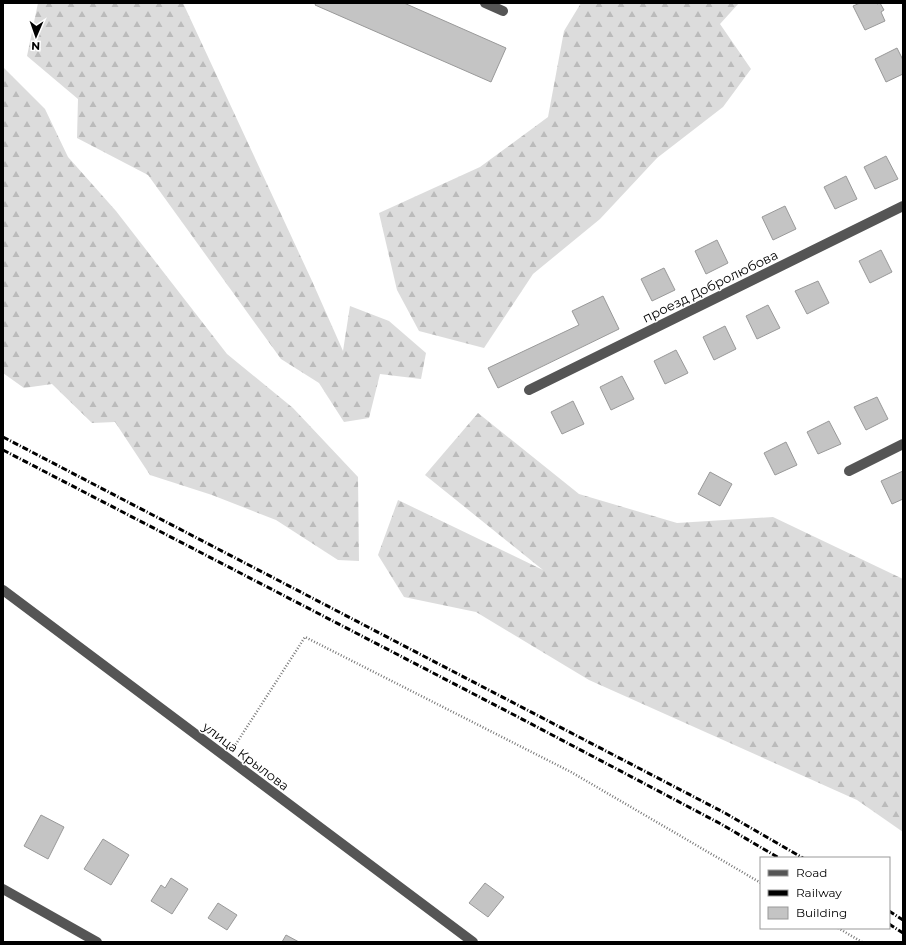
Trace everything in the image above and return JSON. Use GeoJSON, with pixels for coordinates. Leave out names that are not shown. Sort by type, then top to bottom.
{"type":"FeatureCollection","features":[{"type":"Feature","properties":{"kind":"street"},"geometry":{"type":"LineString","coordinates":[[485,3],[503,11]]}},
{"type":"Feature","properties":{"kind":"street","name":"проезд Добролюбова"},"geometry":{"type":"LineString","coordinates":[[530,390],[903,206]]}},
{"type":"Feature","properties":{"kind":"street"},"geometry":{"type":"LineString","coordinates":[[849,471],[903,444]]}},
{"type":"Feature","properties":{"kind":"street","name":"улица Крылова"},"geometry":{"type":"LineString","coordinates":[[3,590],[473,942]]}},
{"type":"Feature","properties":{"kind":"street"},"geometry":{"type":"LineString","coordinates":[[3,889],[97,942]]}},
{"type":"Feature","properties":{"kind":"path"},"geometry":{"type":"LineString","coordinates":[[227,758],[305,637],[571,772],[760,882]]}},
{"type":"Feature","properties":{"kind":"path"},"geometry":{"type":"LineString","coordinates":[[840,929],[862,942]]}},
{"type":"Feature","properties":{"kind":"green space"},"geometry":{"type":"Polygon","coordinates":[[[38,3],[183,3],[343,351],[350,306],[389,321],[426,353],[421,379],[380,374],[369,418],[344,422],[319,383],[281,359],[148,175],[77,138],[78,99],[27,56],[38,3]]]}},
{"type":"Feature","properties":{"kind":"green space"},"geometry":{"type":"Polygon","coordinates":[[[581,3],[739,3],[720,24],[751,69],[723,107],[657,158],[600,219],[533,274],[484,348],[419,331],[397,290],[379,213],[480,167],[548,117],[564,31],[581,3]]]}},
{"type":"Feature","properties":{"kind":"green space"},"geometry":{"type":"Polygon","coordinates":[[[3,67],[45,109],[68,157],[116,211],[227,354],[293,408],[358,477],[359,561],[338,560],[276,520],[212,495],[150,475],[115,422],[92,423],[52,384],[24,388],[3,373],[3,67]]]}},
{"type":"Feature","properties":{"kind":"green space"},"geometry":{"type":"Polygon","coordinates":[[[478,413],[579,494],[677,523],[773,517],[903,579],[903,832],[857,800],[589,680],[476,612],[404,597],[378,555],[398,500],[543,570],[425,475],[478,413]]]}},
{"type":"Feature","properties":{"kind":"building"},"geometry":{"type":"Polygon","coordinates":[[[316,3],[404,3],[506,48],[491,82],[315,5],[316,3]]]}},
{"type":"Feature","properties":{"kind":"building"},"geometry":{"type":"Polygon","coordinates":[[[860,3],[880,3],[884,10],[881,12],[885,21],[865,30],[853,6],[860,3]]]}},
{"type":"Feature","properties":{"kind":"building"},"geometry":{"type":"Polygon","coordinates":[[[897,48],[903,60],[903,74],[886,82],[875,59],[897,48]]]}},
{"type":"Feature","properties":{"kind":"building"},"geometry":{"type":"Polygon","coordinates":[[[886,156],[898,179],[875,189],[864,167],[886,156]]]}},
{"type":"Feature","properties":{"kind":"building"},"geometry":{"type":"Polygon","coordinates":[[[846,176],[857,199],[835,209],[824,187],[846,176]]]}},
{"type":"Feature","properties":{"kind":"building"},"geometry":{"type":"Polygon","coordinates":[[[785,206],[796,229],[773,240],[762,217],[785,206]]]}},
{"type":"Feature","properties":{"kind":"building"},"geometry":{"type":"Polygon","coordinates":[[[717,240],[728,263],[706,274],[695,251],[717,240]]]}},
{"type":"Feature","properties":{"kind":"building"},"geometry":{"type":"Polygon","coordinates":[[[881,250],[892,272],[870,283],[859,261],[881,250]]]}},
{"type":"Feature","properties":{"kind":"building"},"geometry":{"type":"Polygon","coordinates":[[[664,268],[675,290],[652,301],[641,279],[664,268]]]}},
{"type":"Feature","properties":{"kind":"building"},"geometry":{"type":"Polygon","coordinates":[[[818,281],[829,303],[807,314],[795,291],[818,281]]]}},
{"type":"Feature","properties":{"kind":"building"},"geometry":{"type":"Polygon","coordinates":[[[603,296],[619,329],[498,388],[488,368],[579,325],[572,311],[603,296]]]}},
{"type":"Feature","properties":{"kind":"building"},"geometry":{"type":"Polygon","coordinates":[[[768,305],[780,328],[757,339],[746,316],[768,305]]]}},
{"type":"Feature","properties":{"kind":"building"},"geometry":{"type":"Polygon","coordinates":[[[725,326],[736,349],[714,360],[703,337],[725,326]]]}},
{"type":"Feature","properties":{"kind":"building"},"geometry":{"type":"Polygon","coordinates":[[[676,350],[688,373],[665,384],[654,361],[676,350]]]}},
{"type":"Feature","properties":{"kind":"building"},"geometry":{"type":"Polygon","coordinates":[[[622,376],[634,399],[611,410],[600,387],[622,376]]]}},
{"type":"Feature","properties":{"kind":"building"},"geometry":{"type":"Polygon","coordinates":[[[877,397],[888,419],[866,430],[854,407],[877,397]]]}},
{"type":"Feature","properties":{"kind":"building"},"geometry":{"type":"Polygon","coordinates":[[[573,401],[584,424],[562,434],[551,412],[573,401]]]}},
{"type":"Feature","properties":{"kind":"building"},"geometry":{"type":"Polygon","coordinates":[[[829,421],[841,444],[818,454],[807,432],[829,421]]]}},
{"type":"Feature","properties":{"kind":"building"},"geometry":{"type":"Polygon","coordinates":[[[786,442],[797,465],[775,475],[764,453],[786,442]]]}},
{"type":"Feature","properties":{"kind":"building"},"geometry":{"type":"Polygon","coordinates":[[[903,471],[903,499],[892,504],[881,481],[903,471]]]}},
{"type":"Feature","properties":{"kind":"building"},"geometry":{"type":"Polygon","coordinates":[[[710,472],[732,484],[720,506],[698,494],[710,472]]]}},
{"type":"Feature","properties":{"kind":"building"},"geometry":{"type":"Polygon","coordinates":[[[41,815],[64,827],[48,859],[24,846],[41,815]]]}},
{"type":"Feature","properties":{"kind":"building"},"geometry":{"type":"Polygon","coordinates":[[[103,839],[129,855],[111,885],[84,869],[103,839]]]}},
{"type":"Feature","properties":{"kind":"building"},"geometry":{"type":"Polygon","coordinates":[[[171,878],[188,889],[172,914],[151,901],[161,885],[165,888],[171,878]]]}},
{"type":"Feature","properties":{"kind":"building"},"geometry":{"type":"Polygon","coordinates":[[[485,883],[504,897],[488,917],[469,903],[485,883]]]}},
{"type":"Feature","properties":{"kind":"building"},"geometry":{"type":"Polygon","coordinates":[[[218,903],[237,915],[227,930],[208,918],[218,903]]]}},
{"type":"Feature","properties":{"kind":"building"},"geometry":{"type":"Polygon","coordinates":[[[286,935],[299,942],[282,942],[286,935]]]}},
{"type":"Feature","properties":{"kind":"railway"},"geometry":{"type":"LineString","coordinates":[[3,437],[725,813],[801,857]]}},
{"type":"Feature","properties":{"kind":"railway"},"geometry":{"type":"LineString","coordinates":[[3,450],[520,718],[721,824],[777,857]]}},
{"type":"Feature","properties":{"kind":"railway"},"geometry":{"type":"LineString","coordinates":[[890,912],[903,920]]}},
{"type":"Feature","properties":{"kind":"railway"},"geometry":{"type":"LineString","coordinates":[[890,925],[903,933]]}}]}
